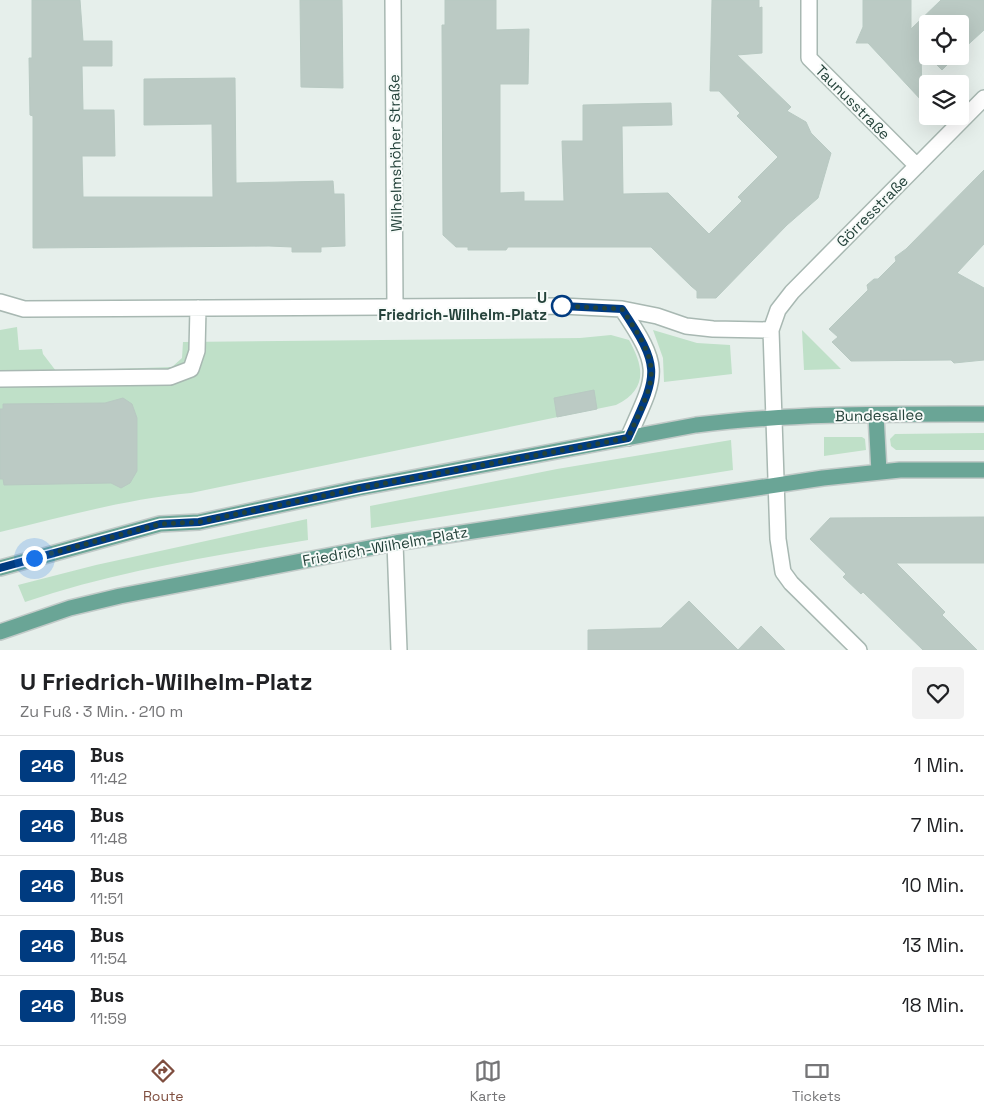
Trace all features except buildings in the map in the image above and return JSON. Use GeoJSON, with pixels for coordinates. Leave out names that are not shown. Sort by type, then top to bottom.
{"type":"FeatureCollection","features":[{"type":"Feature","properties":{"kind":"main road","name":"Bundesallee"},"geometry":{"type":"LineString","coordinates":[[773,419],[876,415],[984,414]]}},
{"type":"Feature","properties":{"kind":"main road"},"geometry":{"type":"LineString","coordinates":[[876,415],[879,472]]}},
{"type":"Feature","properties":{"kind":"main road"},"geometry":{"type":"LineString","coordinates":[[0,568],[160,524],[199,522],[360,488],[696,425],[773,419]]}},
{"type":"Feature","properties":{"kind":"main road"},"geometry":{"type":"LineString","coordinates":[[776,484],[879,472],[984,470]]}},
{"type":"Feature","properties":{"kind":"main road","name":"Friedrich-Wilhelm-Platz"},"geometry":{"type":"LineString","coordinates":[[0,632],[70,608],[120,596],[394,543],[776,484]]}},
{"type":"Feature","properties":{"kind":"street","name":"Wilhelmshöher Straße"},"geometry":{"type":"LineString","coordinates":[[393,0],[396,307]]}},
{"type":"Feature","properties":{"kind":"street","name":"Taunusstraße"},"geometry":{"type":"LineString","coordinates":[[808,0],[809,58],[917,166]]}},
{"type":"Feature","properties":{"kind":"street","name":"Görresstraße"},"geometry":{"type":"LineString","coordinates":[[771,330],[778,310],[792,292],[984,98]]}},
{"type":"Feature","properties":{"kind":"street"},"geometry":{"type":"LineString","coordinates":[[0,302],[24,310],[562,306],[622,309],[658,316],[686,326],[771,330],[776,484],[780,557],[783,572],[791,583],[859,650]]}},
{"type":"Feature","properties":{"kind":"street"},"geometry":{"type":"LineString","coordinates":[[0,379],[170,377],[191,369],[198,351],[198,308]]}},
{"type":"Feature","properties":{"kind":"street"},"geometry":{"type":"LineString","coordinates":[[622,309],[645,343],[652,363],[648,394],[628,438]]}},
{"type":"Feature","properties":{"kind":"street"},"geometry":{"type":"LineString","coordinates":[[394,543],[399,650]]}},
{"type":"Feature","properties":{"kind":"green space"},"geometry":{"type":"Polygon","coordinates":[[[17,327],[19,350],[42,349],[43,354],[56,371],[172,367],[182,358],[183,342],[580,338],[611,335],[629,340],[638,359],[640,377],[634,392],[616,405],[191,493],[119,504],[0,532],[0,330],[17,327]]]}},
{"type":"Feature","properties":{"kind":"green space"},"geometry":{"type":"Polygon","coordinates":[[[653,330],[697,343],[730,345],[732,374],[664,382],[663,358],[653,330]]]}},
{"type":"Feature","properties":{"kind":"green space"},"geometry":{"type":"Polygon","coordinates":[[[802,330],[841,369],[804,370],[802,330]]]}},
{"type":"Feature","properties":{"kind":"green space"},"geometry":{"type":"Polygon","coordinates":[[[984,433],[984,450],[896,450],[891,446],[890,439],[895,434],[984,433]]]}},
{"type":"Feature","properties":{"kind":"green space"},"geometry":{"type":"Polygon","coordinates":[[[824,437],[862,437],[865,439],[866,450],[824,456],[824,437]]]}},
{"type":"Feature","properties":{"kind":"green space"},"geometry":{"type":"Polygon","coordinates":[[[731,440],[733,470],[371,528],[370,506],[557,469],[731,440]]]}},
{"type":"Feature","properties":{"kind":"green space"},"geometry":{"type":"Polygon","coordinates":[[[307,519],[308,540],[201,558],[129,573],[94,581],[25,602],[18,585],[96,565],[307,519]]]}},
{"type":"Feature","properties":{"kind":"bus line","name":"246"},"geometry":{"type":"LineString","coordinates":[[0,568],[16,562],[160,524],[199,522],[360,488],[628,438],[651,384],[652,363],[645,343],[622,309],[562,306]]}},
{"type":"Feature","properties":{"kind":"place","name":"U Friedrich-Wilhelm-Platz"},"geometry":{"type":"Point","coordinates":[562,306]}},
{"type":"Feature","properties":{"kind":"route"},"geometry":{"type":"LineString","coordinates":[[34,558],[160,524],[199,522],[360,488],[628,438],[651,384],[652,363],[645,343],[622,309],[562,306]]}}]}
